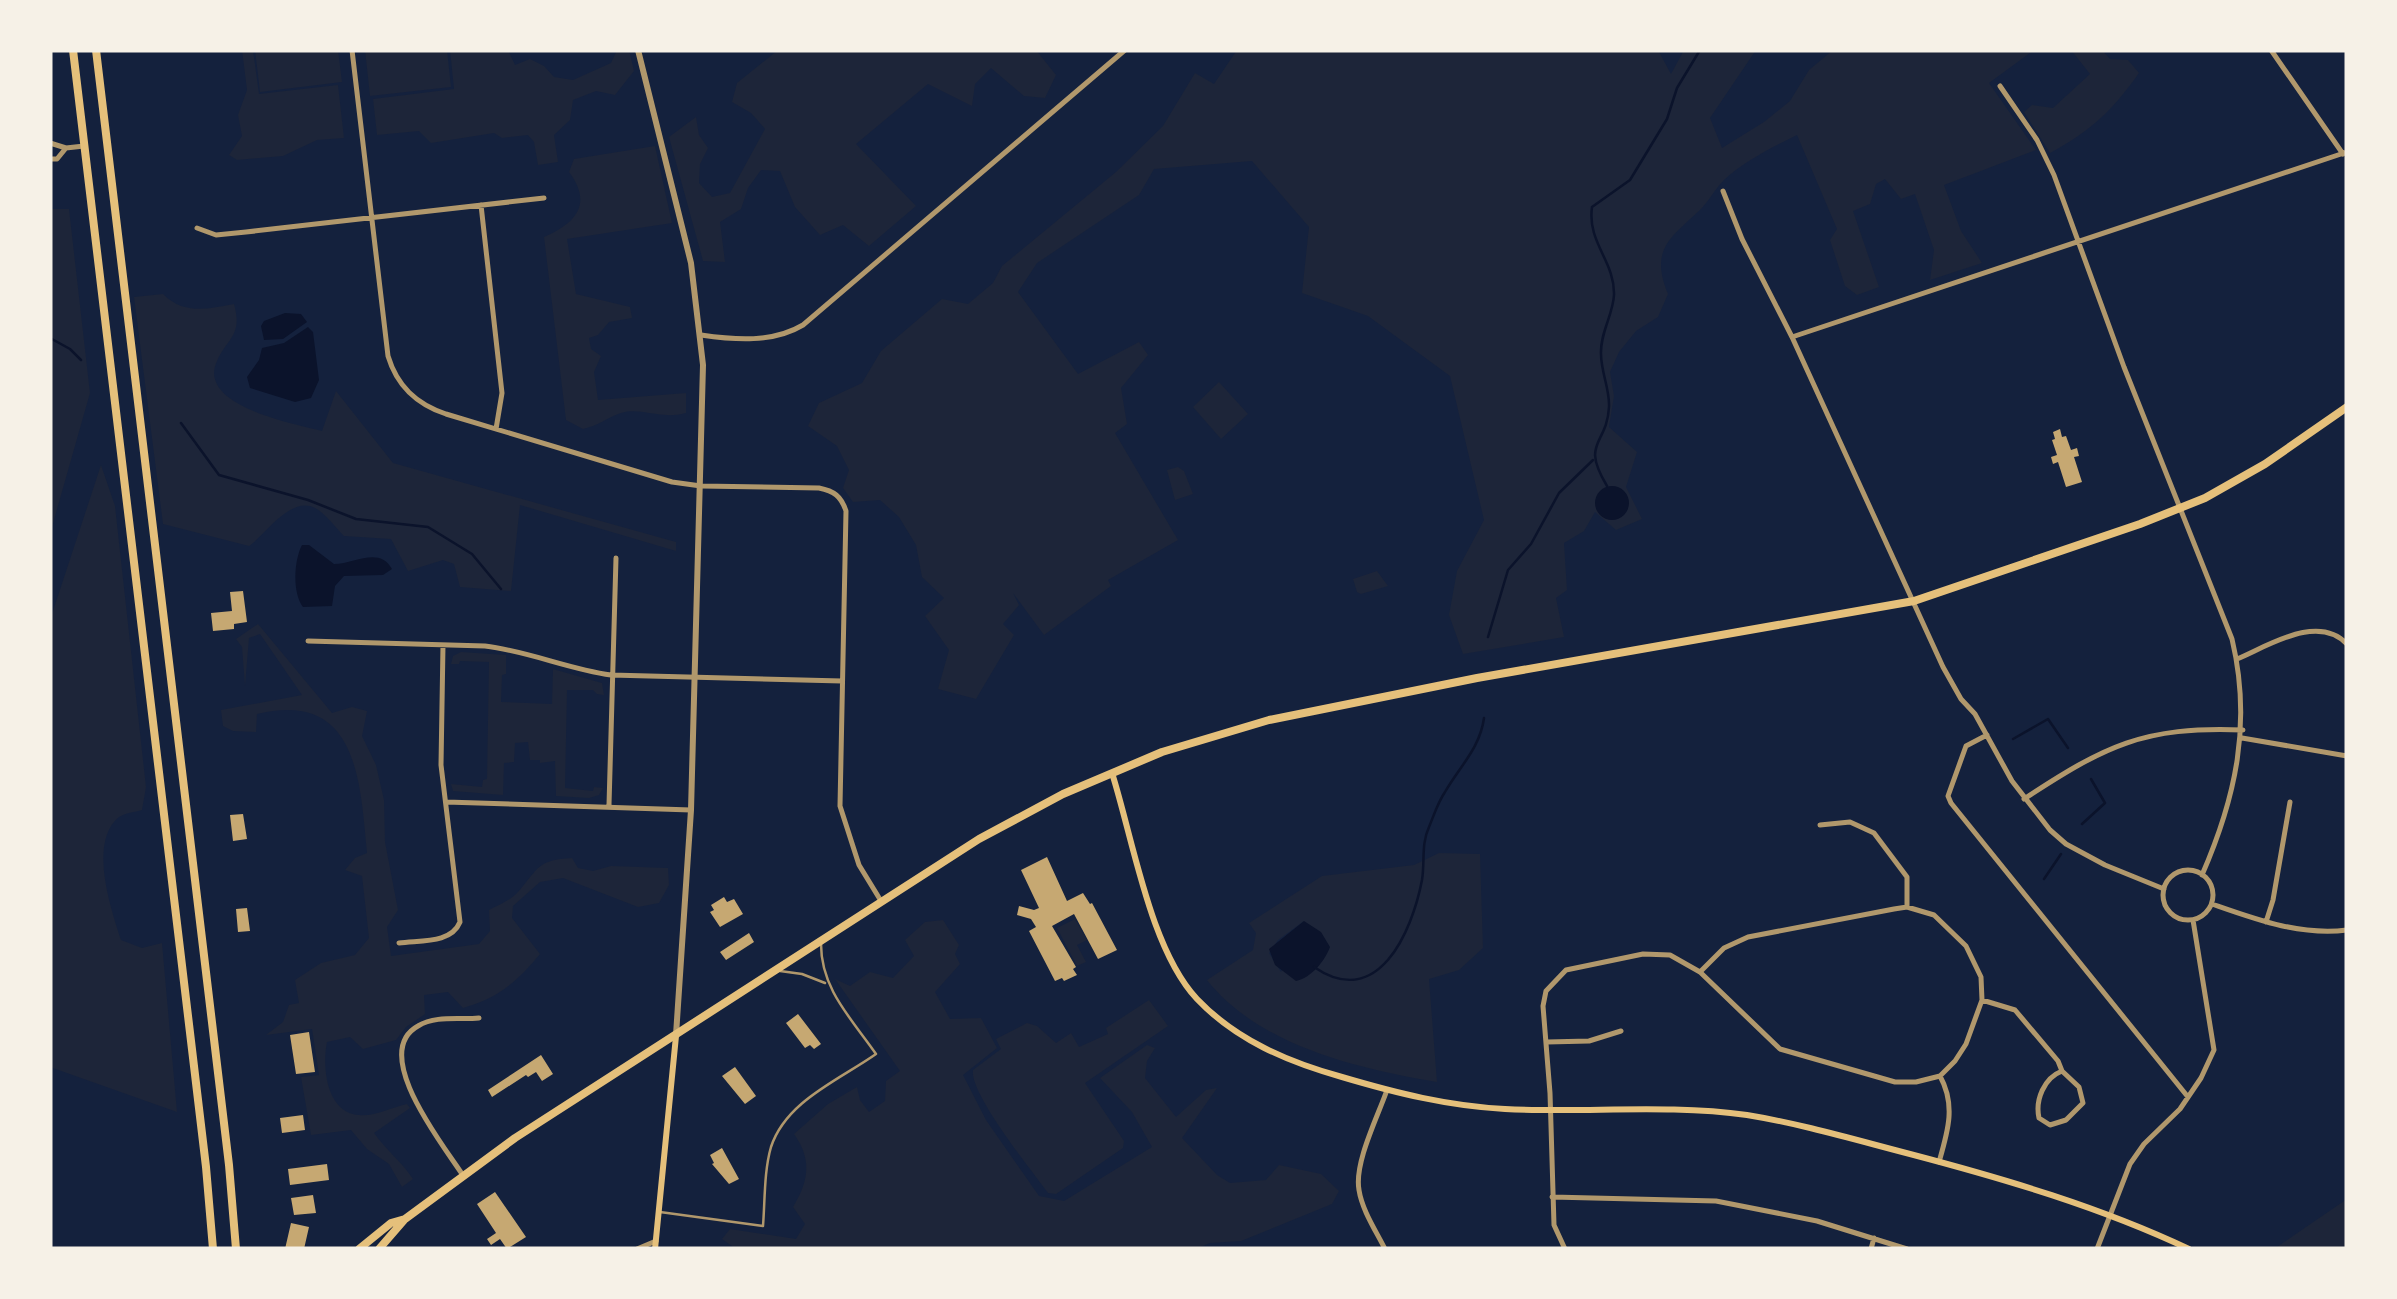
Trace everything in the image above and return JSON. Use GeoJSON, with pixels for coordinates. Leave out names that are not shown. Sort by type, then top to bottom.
{"type":"FeatureCollection","features":[{"type":"Feature","properties":{"kind":"main road"},"geometry":{"type":"LineString","coordinates":[[72,50],[206,1167],[212,1249]]}},
{"type":"Feature","properties":{"kind":"main road"},"geometry":{"type":"LineString","coordinates":[[96,50],[236,1249]]}},
{"type":"Feature","properties":{"kind":"main road"},"geometry":{"type":"LineString","coordinates":[[379,1249],[405,1220],[462,1174],[1005,824],[1112,773],[1193,742],[1268,720],[1476,678],[1914,601],[2224,489],[2347,407]]}},
{"type":"Feature","properties":{"kind":"main road"},"geometry":{"type":"LineString","coordinates":[[1112,773],[1157,925],[1174,964],[1198,999],[1246,1039],[1302,1065],[1386,1090],[1464,1106],[1699,1111],[1745,1115],[1824,1131],[2110,1215],[2189,1249]]}},
{"type":"Feature","properties":{"kind":"main road"},"geometry":{"type":"LineString","coordinates":[[176,920],[199,918]]}},
{"type":"Feature","properties":{"kind":"main road"},"geometry":{"type":"LineString","coordinates":[[655,1245],[676,1036]]}},
{"type":"Feature","properties":{"kind":"main road"},"geometry":{"type":"LineString","coordinates":[[206,1167],[229,1165]]}},
{"type":"Feature","properties":{"kind":"main road"},"geometry":{"type":"LineString","coordinates":[[359,1249],[392,1223],[405,1220]]}},
{"type":"Feature","properties":{"kind":"street"},"geometry":{"type":"LineString","coordinates":[[352,50],[388,356],[396,376],[416,400],[431,409],[650,476],[700,486],[818,488],[840,498],[846,511],[840,806],[859,865],[882,902]]}},
{"type":"Feature","properties":{"kind":"street"},"geometry":{"type":"LineString","coordinates":[[638,50],[688,252],[701,335],[691,810],[676,1036]]}},
{"type":"Feature","properties":{"kind":"street"},"geometry":{"type":"LineString","coordinates":[[701,335],[761,339],[803,325],[1125,50]]}},
{"type":"Feature","properties":{"kind":"street"},"geometry":{"type":"LineString","coordinates":[[1792,337],[2345,153],[2271,50]]}},
{"type":"Feature","properties":{"kind":"street"},"geometry":{"type":"LineString","coordinates":[[2000,86],[2046,159],[2198,556],[2227,619],[2237,660],[2242,734],[2224,824],[2202,875]]}},
{"type":"Feature","properties":{"kind":"street"},"geometry":{"type":"LineString","coordinates":[[50,143],[66,148],[84,146]]}},
{"type":"Feature","properties":{"kind":"street"},"geometry":{"type":"LineString","coordinates":[[50,160],[57,159],[66,148]]}},
{"type":"Feature","properties":{"kind":"street"},"geometry":{"type":"LineString","coordinates":[[1722,190],[1944,667],[2024,799],[2066,844],[2104,865],[2164,889]]}},
{"type":"Feature","properties":{"kind":"street"},"geometry":{"type":"LineString","coordinates":[[197,228],[216,234],[544,198]]}},
{"type":"Feature","properties":{"kind":"street"},"geometry":{"type":"LineString","coordinates":[[481,205],[502,394],[496,428]]}},
{"type":"Feature","properties":{"kind":"street"},"geometry":{"type":"LineString","coordinates":[[609,805],[616,558]]}},
{"type":"Feature","properties":{"kind":"street"},"geometry":{"type":"LineString","coordinates":[[2237,660],[2314,630],[2328,632],[2347,644]]}},
{"type":"Feature","properties":{"kind":"street"},"geometry":{"type":"LineString","coordinates":[[308,641],[513,650],[584,672],[611,675],[842,682]]}},
{"type":"Feature","properties":{"kind":"street"},"geometry":{"type":"LineString","coordinates":[[400,942],[448,937],[458,927],[442,765],[443,645]]}},
{"type":"Feature","properties":{"kind":"street"},"geometry":{"type":"LineString","coordinates":[[2024,799],[2085,759],[2146,735],[2184,729],[2242,734],[2347,756]]}},
{"type":"Feature","properties":{"kind":"street"},"geometry":{"type":"LineString","coordinates":[[1986,734],[1966,746],[1948,796],[1951,803],[2188,1097]]}},
{"type":"Feature","properties":{"kind":"street"},"geometry":{"type":"LineString","coordinates":[[446,802],[691,810]]}},
{"type":"Feature","properties":{"kind":"street"},"geometry":{"type":"LineString","coordinates":[[2266,922],[2290,802]]}},
{"type":"Feature","properties":{"kind":"street"},"geometry":{"type":"LineString","coordinates":[[1820,825],[1850,822],[1874,832],[1907,877],[1907,907]]}},
{"type":"Feature","properties":{"kind":"street"},"geometry":{"type":"LineString","coordinates":[[2179,872],[2202,875],[2212,888],[2212,904],[2201,917],[2177,918],[2165,906],[2167,882],[2179,872]]}},
{"type":"Feature","properties":{"kind":"street"},"geometry":{"type":"LineString","coordinates":[[2212,904],[2266,922],[2323,932],[2347,930]]}},
{"type":"Feature","properties":{"kind":"street"},"geometry":{"type":"LineString","coordinates":[[1565,1249],[1554,1225],[1544,999],[1553,980],[1566,970],[1657,954],[1678,958],[1700,972],[1780,1049],[1896,1082],[1940,1076],[1955,1062],[1982,1000],[1978,966],[1958,937],[1934,914],[1907,907],[1748,937],[1724,948],[1700,972]]}},
{"type":"Feature","properties":{"kind":"street"},"geometry":{"type":"LineString","coordinates":[[2097,1249],[2130,1164],[2188,1097],[2214,1050],[2193,920]]}},
{"type":"Feature","properties":{"kind":"street"},"geometry":{"type":"LineString","coordinates":[[1982,1000],[2015,1010],[2079,1088],[2082,1103],[2066,1120],[2050,1125],[2040,1118],[2038,1105],[2046,1083],[2062,1071]]}},
{"type":"Feature","properties":{"kind":"street"},"geometry":{"type":"LineString","coordinates":[[462,1174],[410,1091],[403,1046],[420,1024],[479,1018]]}},
{"type":"Feature","properties":{"kind":"street"},"geometry":{"type":"LineString","coordinates":[[1547,1042],[1599,1039],[1622,1032]]}},
{"type":"Feature","properties":{"kind":"street"},"geometry":{"type":"LineString","coordinates":[[1939,1162],[1950,1117],[1950,1102],[1940,1076]]}},
{"type":"Feature","properties":{"kind":"street"},"geometry":{"type":"LineString","coordinates":[[1385,1249],[1363,1204],[1358,1181],[1386,1090]]}},
{"type":"Feature","properties":{"kind":"street"},"geometry":{"type":"LineString","coordinates":[[1552,1196],[1716,1201],[1765,1209],[1907,1249]]}},
{"type":"Feature","properties":{"kind":"street"},"geometry":{"type":"LineString","coordinates":[[1871,1249],[1874,1238]]}},
{"type":"Feature","properties":{"kind":"street"},"geometry":{"type":"LineString","coordinates":[[637,1249],[655,1245]]}},
{"type":"Feature","properties":{"kind":"lane"},"geometry":{"type":"LineString","coordinates":[[658,1212],[762,1226],[770,1152],[785,1120],[806,1100],[876,1054],[827,984],[821,942]]}},
{"type":"Feature","properties":{"kind":"lane"},"geometry":{"type":"LineString","coordinates":[[776,971],[802,974],[827,984]]}},
{"type":"Feature","properties":{"kind":"shaded area"},"geometry":{"type":"Polygon","coordinates":[[[242,50],[253,50],[259,94],[338,85],[344,138],[317,140],[283,156],[237,160],[229,155],[242,136],[238,115],[247,90],[242,50]]]}},
{"type":"Feature","properties":{"kind":"shaded area"},"geometry":{"type":"Polygon","coordinates":[[[255,50],[338,50],[342,82],[260,92],[255,50]]]}},
{"type":"Feature","properties":{"kind":"shaded area"},"geometry":{"type":"Polygon","coordinates":[[[365,50],[447,50],[451,87],[370,96],[365,50]]]}},
{"type":"Feature","properties":{"kind":"shaded area"},"geometry":{"type":"Polygon","coordinates":[[[450,50],[508,50],[515,65],[530,59],[554,77],[573,80],[611,63],[617,50],[629,50],[634,71],[615,95],[596,91],[573,100],[570,120],[554,135],[558,162],[538,165],[534,142],[528,135],[502,138],[494,133],[431,143],[419,131],[377,135],[373,99],[454,89],[450,50]]]}},
{"type":"Feature","properties":{"kind":"shaded area"},"geometry":{"type":"Polygon","coordinates":[[[778,50],[1036,50],[1056,75],[1045,98],[1024,96],[991,68],[975,84],[972,106],[928,84],[856,144],[916,206],[869,246],[843,225],[820,235],[795,207],[780,171],[761,170],[748,188],[741,209],[720,222],[725,262],[703,261],[669,137],[696,117],[699,135],[708,148],[700,164],[699,183],[712,197],[730,193],[765,129],[751,113],[732,102],[737,83],[778,50]]]}},
{"type":"Feature","properties":{"kind":"shaded area"},"geometry":{"type":"Polygon","coordinates":[[[1237,50],[1658,50],[1671,74],[1684,50],[1756,50],[1710,118],[1722,148],[1790,101],[1809,70],[1833,50],[2034,50],[1989,83],[2036,150],[1944,185],[1961,231],[1982,263],[1930,280],[1934,250],[1915,194],[1901,199],[1885,179],[1876,184],[1870,204],[1853,211],[1879,287],[1857,295],[1845,286],[1830,240],[1837,229],[1797,135],[1750,160],[1724,180],[1666,246],[1661,266],[1668,294],[1658,317],[1636,331],[1619,352],[1610,372],[1614,396],[1609,427],[1637,452],[1626,487],[1642,519],[1616,530],[1595,512],[1584,531],[1564,543],[1567,590],[1556,598],[1564,637],[1463,654],[1449,615],[1457,571],[1484,520],[1450,376],[1368,316],[1302,293],[1309,227],[1252,161],[1154,169],[1139,195],[1037,263],[1018,292],[1078,374],[1139,342],[1148,355],[1121,388],[1127,424],[1115,433],[1178,540],[1108,580],[1111,586],[1044,635],[1013,593],[1019,605],[1003,624],[1014,635],[976,699],[938,689],[949,650],[925,616],[944,598],[922,577],[916,545],[899,517],[880,500],[853,502],[843,488],[849,470],[837,446],[808,426],[819,403],[862,383],[881,351],[942,299],[968,304],[993,283],[1002,266],[1116,172],[1163,126],[1195,73],[1214,84],[1237,50]]]}},
{"type":"Feature","properties":{"kind":"shaded area"},"geometry":{"type":"Polygon","coordinates":[[[2071,50],[2102,50],[2110,59],[2128,60],[2139,73],[2100,119],[2050,153],[2024,112],[2032,105],[2053,108],[2090,74],[2071,50]]]}},
{"type":"Feature","properties":{"kind":"shaded area"},"geometry":{"type":"Polygon","coordinates":[[[655,146],[672,223],[567,239],[576,294],[630,307],[632,318],[609,322],[598,335],[589,338],[591,349],[601,356],[594,372],[598,400],[686,393],[686,413],[629,412],[583,429],[566,420],[544,237],[565,225],[578,211],[580,194],[569,172],[574,159],[655,146]]]}},
{"type":"Feature","properties":{"kind":"shaded area"},"geometry":{"type":"Polygon","coordinates":[[[50,209],[69,209],[90,393],[50,534],[50,209]]]}},
{"type":"Feature","properties":{"kind":"shaded area"},"geometry":{"type":"Polygon","coordinates":[[[163,294],[188,308],[234,304],[237,323],[217,361],[214,377],[234,401],[271,418],[322,431],[336,391],[393,463],[676,542],[676,551],[520,505],[511,591],[460,587],[454,564],[443,560],[408,571],[391,539],[344,536],[322,513],[306,505],[288,511],[249,546],[163,524],[134,297],[163,294]]]}},
{"type":"Feature","properties":{"kind":"shaded area"},"geometry":{"type":"Polygon","coordinates":[[[285,313],[301,314],[307,322],[283,339],[264,340],[264,321],[285,313]]]}},
{"type":"Feature","properties":{"kind":"shaded area"},"geometry":{"type":"Polygon","coordinates":[[[308,327],[313,332],[319,380],[311,398],[295,402],[250,388],[247,377],[262,348],[284,343],[308,327]]]}},
{"type":"Feature","properties":{"kind":"shaded area"},"geometry":{"type":"Polygon","coordinates":[[[1219,382],[1248,414],[1221,439],[1193,407],[1219,382]]]}},
{"type":"Feature","properties":{"kind":"shaded area"},"geometry":{"type":"Polygon","coordinates":[[[101,465],[115,506],[146,787],[142,810],[119,817],[110,828],[103,859],[121,940],[142,948],[162,943],[177,1112],[50,1067],[50,620],[101,465]]]}},
{"type":"Feature","properties":{"kind":"shaded area"},"geometry":{"type":"Polygon","coordinates":[[[1178,467],[1184,471],[1193,494],[1175,500],[1167,470],[1178,467]]]}},
{"type":"Feature","properties":{"kind":"shaded area"},"geometry":{"type":"Polygon","coordinates":[[[1612,486],[1624,491],[1629,503],[1624,515],[1612,520],[1600,515],[1595,503],[1600,491],[1612,486]]]}},
{"type":"Feature","properties":{"kind":"shaded area"},"geometry":{"type":"Polygon","coordinates":[[[302,545],[309,545],[334,564],[373,557],[387,562],[392,569],[383,575],[344,576],[335,586],[332,606],[303,607],[295,576],[302,545]]]}},
{"type":"Feature","properties":{"kind":"shaded area"},"geometry":{"type":"Polygon","coordinates":[[[1377,571],[1388,586],[1357,592],[1353,579],[1377,571]]]}},
{"type":"Feature","properties":{"kind":"shaded area"},"geometry":{"type":"Polygon","coordinates":[[[258,624],[332,713],[352,707],[367,711],[362,736],[376,765],[384,800],[385,842],[398,910],[387,927],[391,956],[479,944],[490,931],[489,910],[512,897],[540,867],[552,861],[572,858],[578,868],[593,871],[611,866],[668,868],[669,885],[659,903],[638,907],[563,878],[540,882],[513,906],[512,918],[540,954],[506,988],[463,1008],[448,992],[424,995],[425,1014],[406,1027],[396,1040],[363,1049],[350,1037],[327,1042],[326,1075],[339,1106],[365,1115],[407,1104],[410,1108],[374,1133],[413,1179],[402,1187],[389,1164],[367,1149],[351,1130],[311,1135],[301,1077],[319,1075],[312,1029],[266,1035],[283,1022],[289,1005],[299,1003],[295,980],[321,963],[355,955],[369,938],[362,876],[345,870],[355,858],[367,853],[361,798],[347,747],[334,728],[316,715],[290,710],[257,714],[256,732],[233,731],[223,726],[221,710],[302,695],[260,634],[249,638],[245,686],[242,647],[236,639],[258,624]]]}},
{"type":"Feature","properties":{"kind":"shaded area"},"geometry":{"type":"Polygon","coordinates":[[[461,652],[506,655],[501,702],[552,704],[553,669],[602,683],[604,695],[593,690],[567,690],[565,788],[603,788],[599,795],[556,796],[555,761],[530,760],[528,742],[515,743],[514,762],[504,763],[503,795],[453,791],[451,784],[482,787],[487,779],[489,662],[451,664],[453,656],[461,652]]]}},
{"type":"Feature","properties":{"kind":"shaded area"},"geometry":{"type":"Polygon","coordinates":[[[1439,853],[1480,854],[1483,948],[1459,970],[1429,979],[1437,1082],[1375,1070],[1282,1038],[1229,1003],[1207,980],[1253,950],[1256,933],[1249,923],[1322,876],[1414,865],[1439,853]],[[1304,921],[1278,940],[1269,953],[1281,972],[1304,921]]]}},
{"type":"Feature","properties":{"kind":"shaded area"},"geometry":{"type":"Polygon","coordinates":[[[1075,919],[1087,940],[1077,945],[1086,962],[1077,966],[1057,928],[1075,919]]]}},
{"type":"Feature","properties":{"kind":"shaded area"},"geometry":{"type":"Polygon","coordinates":[[[943,920],[959,945],[955,954],[960,964],[935,992],[950,1019],[981,1018],[997,1048],[963,1075],[986,1120],[1039,1196],[1064,1201],[1152,1147],[1132,1112],[1100,1078],[1147,1045],[1155,1048],[1147,1061],[1145,1078],[1176,1117],[1206,1090],[1217,1088],[1182,1138],[1217,1175],[1230,1183],[1266,1180],[1279,1165],[1321,1174],[1339,1191],[1332,1204],[1241,1241],[1210,1243],[1196,1249],[736,1249],[722,1239],[730,1229],[796,1239],[805,1224],[793,1207],[802,1188],[806,1161],[794,1134],[828,1104],[857,1087],[869,1112],[885,1101],[886,1081],[900,1071],[835,979],[850,986],[870,972],[893,978],[914,956],[905,940],[925,922],[943,920]]]}},
{"type":"Feature","properties":{"kind":"shaded area"},"geometry":{"type":"Polygon","coordinates":[[[1304,921],[1321,932],[1330,947],[1317,968],[1296,981],[1275,965],[1269,949],[1304,921]]]}},
{"type":"Feature","properties":{"kind":"shaded area"},"geometry":{"type":"Polygon","coordinates":[[[1149,1000],[1168,1026],[1085,1083],[1124,1141],[1123,1148],[1056,1194],[1048,1193],[991,1113],[974,1081],[973,1070],[1001,1049],[996,1039],[1027,1023],[1037,1026],[1056,1043],[1071,1033],[1079,1047],[1108,1034],[1106,1028],[1149,1000]]]}},
{"type":"Feature","properties":{"kind":"shaded area"},"geometry":{"type":"Polygon","coordinates":[[[2347,1199],[2347,1249],[2274,1249],[2347,1199]]]}},
{"type":"Feature","properties":{"kind":"building"},"geometry":{"type":"Polygon","coordinates":[[[2060,429],[2071,450],[2077,448],[2079,456],[2074,457],[2082,482],[2066,487],[2058,462],[2053,464],[2051,457],[2057,455],[2053,432],[2060,429]]]}},
{"type":"Feature","properties":{"kind":"building"},"geometry":{"type":"Polygon","coordinates":[[[243,591],[247,622],[234,624],[234,629],[213,631],[211,613],[232,611],[230,592],[243,591]]]}},
{"type":"Feature","properties":{"kind":"building"},"geometry":{"type":"Polygon","coordinates":[[[243,814],[247,839],[233,841],[230,815],[243,814]]]}},
{"type":"Feature","properties":{"kind":"building"},"geometry":{"type":"Polygon","coordinates":[[[1047,857],[1067,901],[1083,893],[1117,950],[1098,959],[1074,914],[1052,926],[1076,967],[1073,969],[1077,975],[1064,981],[1055,981],[1029,931],[1036,927],[1031,919],[1017,915],[1019,906],[1039,908],[1021,870],[1047,857]]]}},
{"type":"Feature","properties":{"kind":"building"},"geometry":{"type":"Polygon","coordinates":[[[724,897],[727,902],[734,899],[743,914],[720,927],[710,912],[714,910],[711,905],[724,897]]]}},
{"type":"Feature","properties":{"kind":"building"},"geometry":{"type":"Polygon","coordinates":[[[247,908],[250,931],[238,932],[236,909],[247,908]]]}},
{"type":"Feature","properties":{"kind":"building"},"geometry":{"type":"Polygon","coordinates":[[[749,933],[754,942],[726,960],[720,952],[749,933]]]}},
{"type":"Feature","properties":{"kind":"building"},"geometry":{"type":"Polygon","coordinates":[[[798,1014],[821,1044],[814,1049],[810,1045],[805,1048],[786,1023],[798,1014]]]}},
{"type":"Feature","properties":{"kind":"building"},"geometry":{"type":"Polygon","coordinates":[[[309,1032],[315,1072],[296,1074],[290,1035],[309,1032]]]}},
{"type":"Feature","properties":{"kind":"building"},"geometry":{"type":"Polygon","coordinates":[[[541,1055],[553,1074],[542,1081],[536,1072],[526,1075],[492,1097],[488,1090],[541,1055]]]}},
{"type":"Feature","properties":{"kind":"building"},"geometry":{"type":"Polygon","coordinates":[[[735,1067],[756,1096],[745,1104],[722,1076],[735,1067]]]}},
{"type":"Feature","properties":{"kind":"building"},"geometry":{"type":"Polygon","coordinates":[[[303,1115],[305,1130],[282,1133],[280,1118],[303,1115]]]}},
{"type":"Feature","properties":{"kind":"building"},"geometry":{"type":"Polygon","coordinates":[[[722,1148],[739,1179],[729,1184],[712,1164],[710,1155],[722,1148]]]}},
{"type":"Feature","properties":{"kind":"building"},"geometry":{"type":"Polygon","coordinates":[[[327,1164],[329,1180],[290,1185],[288,1169],[327,1164]]]}},
{"type":"Feature","properties":{"kind":"building"},"geometry":{"type":"Polygon","coordinates":[[[495,1192],[526,1237],[507,1249],[500,1239],[491,1245],[487,1239],[496,1233],[477,1204],[495,1192]]]}},
{"type":"Feature","properties":{"kind":"building"},"geometry":{"type":"Polygon","coordinates":[[[313,1195],[316,1213],[294,1215],[291,1198],[313,1195]]]}},
{"type":"Feature","properties":{"kind":"building"},"geometry":{"type":"Polygon","coordinates":[[[291,1223],[309,1227],[304,1249],[285,1249],[291,1223]]]}},
{"type":"Feature","properties":{"kind":"waterway"},"geometry":{"type":"LineString","coordinates":[[1607,486],[1595,452],[1609,407],[1601,346],[1614,295],[1610,272],[1593,231],[1592,207],[1630,180],[1667,119],[1677,88],[1700,50]]}},
{"type":"Feature","properties":{"kind":"waterway"},"geometry":{"type":"LineString","coordinates":[[50,338],[81,360]]}},
{"type":"Feature","properties":{"kind":"waterway"},"geometry":{"type":"LineString","coordinates":[[181,423],[219,475],[308,500],[356,519],[428,527],[472,554],[501,589]]}},
{"type":"Feature","properties":{"kind":"waterway"},"geometry":{"type":"LineString","coordinates":[[1488,637],[1508,570],[1531,544],[1559,493],[1593,460]]}},
{"type":"Feature","properties":{"kind":"waterway"},"geometry":{"type":"LineString","coordinates":[[1314,967],[1337,978],[1356,979],[1374,973],[1400,942],[1422,880],[1427,833],[1443,796],[1474,748],[1484,718]]}},
{"type":"Feature","properties":{"kind":"waterway"},"geometry":{"type":"LineString","coordinates":[[2013,739],[2048,719],[2068,748]]}},
{"type":"Feature","properties":{"kind":"waterway"},"geometry":{"type":"LineString","coordinates":[[2082,824],[2105,803],[2091,779]]}},
{"type":"Feature","properties":{"kind":"waterway"},"geometry":{"type":"LineString","coordinates":[[2044,879],[2061,854]]}}]}
